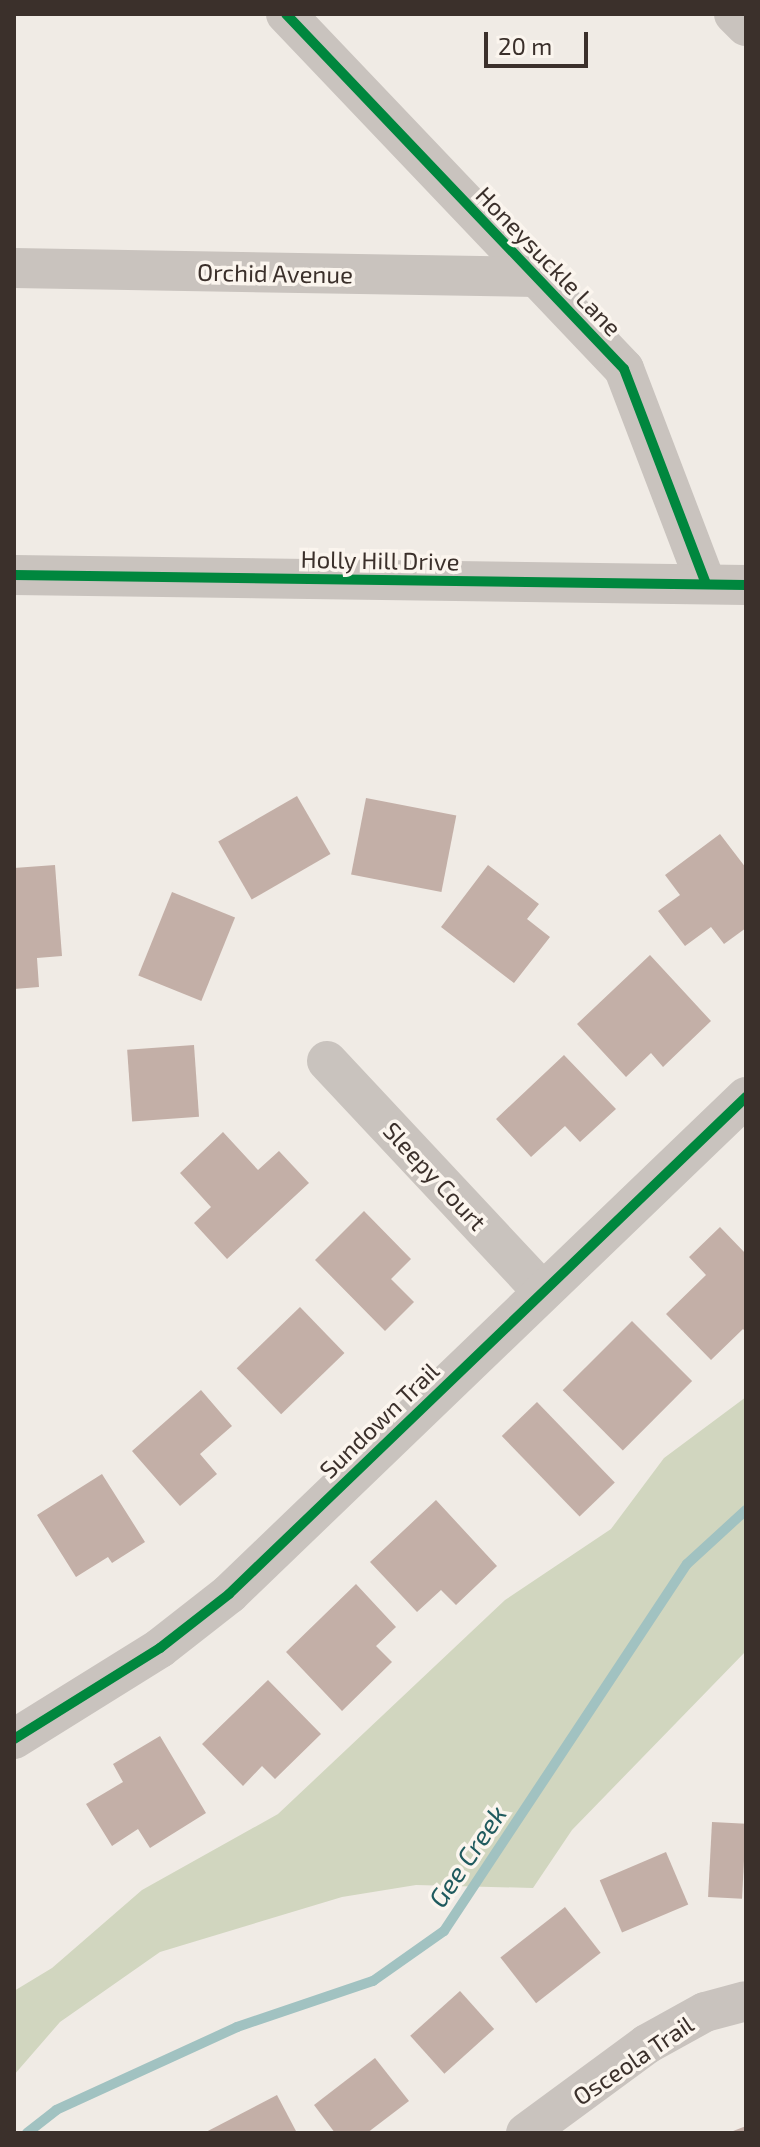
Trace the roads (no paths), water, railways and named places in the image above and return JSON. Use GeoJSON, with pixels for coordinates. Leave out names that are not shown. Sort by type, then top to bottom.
{"type":"FeatureCollection","features":[{"type":"Feature","properties":{"kind":"street","name":"Honeysuckle Lane"},"geometry":{"type":"LineString","coordinates":[[286,14],[624,369],[706,584]]}},
{"type":"Feature","properties":{"kind":"street"},"geometry":{"type":"LineString","coordinates":[[734,14],[746,26]]}},
{"type":"Feature","properties":{"kind":"street","name":"Orchid Avenue"},"geometry":{"type":"LineString","coordinates":[[14,268],[536,277]]}},
{"type":"Feature","properties":{"kind":"street","name":"Holly Hill Drive"},"geometry":{"type":"LineString","coordinates":[[14,575],[746,585]]}},
{"type":"Feature","properties":{"kind":"street","name":"Sleepy Court"},"geometry":{"type":"LineString","coordinates":[[327,1061],[542,1291]]}},
{"type":"Feature","properties":{"kind":"street","name":"Sundown Trail"},"geometry":{"type":"LineString","coordinates":[[14,1739],[160,1648],[229,1594],[746,1097]]}},
{"type":"Feature","properties":{"kind":"street","name":"Osceola Trail"},"geometry":{"type":"LineString","coordinates":[[526,2133],[647,2044],[705,2012],[746,2001]]}},
{"type":"Feature","properties":{"kind":"waterway","name":"Gee Creek"},"geometry":{"type":"LineString","coordinates":[[27,2133],[56,2110],[237,2027],[373,1981],[444,1931],[687,1564],[746,1510]]}}]}
